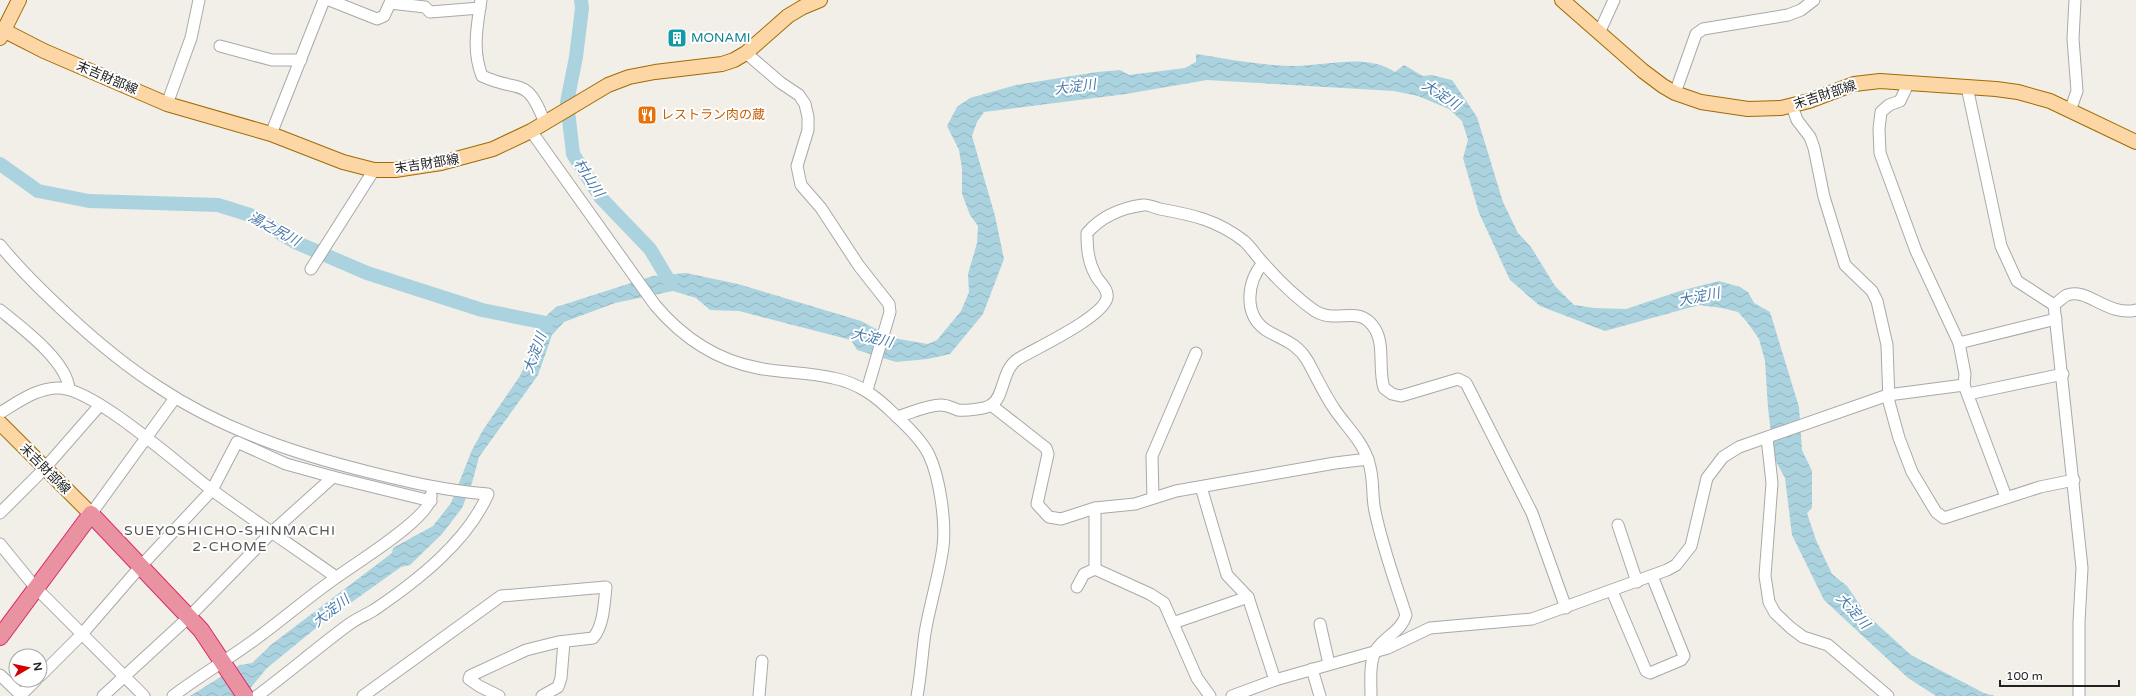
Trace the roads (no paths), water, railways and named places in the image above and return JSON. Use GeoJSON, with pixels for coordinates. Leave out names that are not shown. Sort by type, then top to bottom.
{"type":"FeatureCollection","features":[{"type":"Feature","properties":{"kind":"highway"},"geometry":{"type":"LineString","coordinates":[[0,637],[90,514],[201,630],[245,696]]}},
{"type":"Feature","properties":{"kind":"main road"},"geometry":{"type":"LineString","coordinates":[[1,32],[19,0]]}},
{"type":"Feature","properties":{"kind":"main road","name":"末吉財部線"},"geometry":{"type":"LineString","coordinates":[[1,32],[168,104],[271,134],[343,162],[374,170],[415,168],[467,157],[493,149],[531,131],[608,85],[637,75],[722,64],[746,53],[788,16],[803,7],[820,0]]}},
{"type":"Feature","properties":{"kind":"main road","name":"末吉財部線"},"geometry":{"type":"LineString","coordinates":[[1562,0],[1644,71],[1675,93],[1701,102],[1741,108],[1764,109],[1792,106],[1854,84],[1880,81],[1967,87],[2018,92],[2050,101],[2136,142]]}},
{"type":"Feature","properties":{"kind":"main road","name":"末吉財部線"},"geometry":{"type":"LineString","coordinates":[[0,423],[90,514]]}},
{"type":"Feature","properties":{"kind":"street"},"geometry":{"type":"LineString","coordinates":[[168,104],[191,38],[199,0]]}},
{"type":"Feature","properties":{"kind":"street"},"geometry":{"type":"LineString","coordinates":[[271,134],[324,0]]}},
{"type":"Feature","properties":{"kind":"street"},"geometry":{"type":"LineString","coordinates":[[329,0],[376,19],[384,16],[390,3],[425,7],[430,12],[481,4],[476,32],[476,48],[478,65],[482,76],[523,87],[531,93],[545,122]]}},
{"type":"Feature","properties":{"kind":"street"},"geometry":{"type":"LineString","coordinates":[[1599,33],[1614,0]]}},
{"type":"Feature","properties":{"kind":"street"},"geometry":{"type":"LineString","coordinates":[[1675,93],[1696,34],[1703,30],[1788,15],[1801,10],[1814,0]]}},
{"type":"Feature","properties":{"kind":"street"},"geometry":{"type":"LineString","coordinates":[[2070,111],[2078,91],[2073,39],[2075,0]]}},
{"type":"Feature","properties":{"kind":"street"},"geometry":{"type":"LineString","coordinates":[[220,46],[272,60],[301,60]]}},
{"type":"Feature","properties":{"kind":"street"},"geometry":{"type":"LineString","coordinates":[[746,53],[799,95],[805,104],[808,117],[808,130],[797,166],[801,185],[821,208],[863,271],[888,304],[890,312],[866,390]]}},
{"type":"Feature","properties":{"kind":"street"},"geometry":{"type":"LineString","coordinates":[[1909,82],[1900,101],[1889,105],[1881,112],[1879,129],[1880,153],[1916,250],[1959,343],[1965,374],[1966,389],[1993,466],[2006,497]]}},
{"type":"Feature","properties":{"kind":"street"},"geometry":{"type":"LineString","coordinates":[[1967,87],[2002,246],[2009,265],[2017,281],[2054,305],[2063,374],[2082,568],[2079,622],[2079,696]]}},
{"type":"Feature","properties":{"kind":"street"},"geometry":{"type":"LineString","coordinates":[[1792,106],[1797,120],[1810,137],[1814,148],[1824,197],[1845,265],[1872,291],[1877,300],[1887,345],[1888,395],[1899,438],[1912,472],[1936,512],[1944,518],[2040,487],[2074,480]]}},
{"type":"Feature","properties":{"kind":"street"},"geometry":{"type":"LineString","coordinates":[[531,131],[655,305],[672,325],[705,349],[736,363],[758,368],[832,377],[851,382],[866,390],[897,417],[914,434],[928,454],[936,479],[943,524],[943,546],[925,634],[917,696]]}},
{"type":"Feature","properties":{"kind":"street"},"geometry":{"type":"LineString","coordinates":[[311,269],[374,170]]}},
{"type":"Feature","properties":{"kind":"street"},"geometry":{"type":"LineString","coordinates":[[897,417],[940,405],[966,411],[991,405],[999,396],[1009,368],[1016,360],[1048,344],[1096,312],[1106,298],[1106,290],[1095,275],[1088,257],[1087,233],[1096,223],[1114,213],[1144,205],[1182,212],[1215,222],[1245,242],[1291,293],[1317,312],[1330,318],[1357,315],[1365,318],[1375,328],[1379,338],[1382,381],[1384,388],[1392,394],[1401,396],[1458,379],[1466,383],[1532,513],[1566,608]]}},
{"type":"Feature","properties":{"kind":"street"},"geometry":{"type":"LineString","coordinates":[[0,245],[49,298],[103,347],[175,398],[219,421],[295,452],[430,488],[488,494],[482,507],[471,523],[427,570],[374,610],[349,625],[257,696]]}},
{"type":"Feature","properties":{"kind":"street"},"geometry":{"type":"LineString","coordinates":[[1263,263],[1250,285],[1251,310],[1265,329],[1295,345],[1306,359],[1335,410],[1355,435],[1368,459],[1374,483],[1376,514],[1406,615],[1404,624],[1375,651],[1370,675],[1371,696]]}},
{"type":"Feature","properties":{"kind":"street"},"geometry":{"type":"LineString","coordinates":[[2054,305],[2067,295],[2076,294],[2087,296],[2112,310],[2125,312],[2136,310]]}},
{"type":"Feature","properties":{"kind":"street"},"geometry":{"type":"LineString","coordinates":[[0,310],[38,342],[65,374],[69,389]]}},
{"type":"Feature","properties":{"kind":"street"},"geometry":{"type":"LineString","coordinates":[[1959,343],[2056,319]]}},
{"type":"Feature","properties":{"kind":"street"},"geometry":{"type":"LineString","coordinates":[[1153,498],[1152,456],[1196,354]]}},
{"type":"Feature","properties":{"kind":"street"},"geometry":{"type":"LineString","coordinates":[[1232,696],[1275,680],[1388,648],[1430,628],[1532,619],[1637,582],[1676,565],[1691,546],[1707,478],[1723,457],[1739,447],[1888,395],[1966,389],[2063,374]]}},
{"type":"Feature","properties":{"kind":"street"},"geometry":{"type":"LineString","coordinates":[[0,413],[35,392],[52,388],[69,389],[82,394],[145,437],[212,490],[273,531],[336,577]]}},
{"type":"Feature","properties":{"kind":"street"},"geometry":{"type":"LineString","coordinates":[[90,514],[175,398]]}},
{"type":"Feature","properties":{"kind":"street"},"geometry":{"type":"LineString","coordinates":[[0,513],[44,469],[100,405]]}},
{"type":"Feature","properties":{"kind":"street"},"geometry":{"type":"LineString","coordinates":[[991,405],[1046,448],[1048,454],[1037,504],[1049,517],[1061,519],[1095,508],[1135,504],[1176,491],[1335,463],[1368,459]]}},
{"type":"Feature","properties":{"kind":"street"},"geometry":{"type":"LineString","coordinates":[[1767,438],[1772,483],[1765,576],[1769,602],[1775,613],[1791,628],[1803,637],[1828,645],[1888,696]]}},
{"type":"Feature","properties":{"kind":"street"},"geometry":{"type":"LineString","coordinates":[[48,668],[82,634],[140,567],[212,490],[237,442],[286,464],[431,501]]}},
{"type":"Feature","properties":{"kind":"street"},"geometry":{"type":"LineString","coordinates":[[104,696],[188,617],[273,531],[333,477]]}},
{"type":"Feature","properties":{"kind":"street"},"geometry":{"type":"LineString","coordinates":[[1201,487],[1227,575],[1248,596],[1275,680]]}},
{"type":"Feature","properties":{"kind":"street"},"geometry":{"type":"LineString","coordinates":[[172,696],[225,664],[336,577],[382,547],[415,520],[431,501],[430,488]]}},
{"type":"Feature","properties":{"kind":"street"},"geometry":{"type":"LineString","coordinates":[[1095,508],[1095,569]]}},
{"type":"Feature","properties":{"kind":"street"},"geometry":{"type":"LineString","coordinates":[[1618,525],[1637,582]]}},
{"type":"Feature","properties":{"kind":"street"},"geometry":{"type":"LineString","coordinates":[[1,547],[36,587],[144,696]]}},
{"type":"Feature","properties":{"kind":"street"},"geometry":{"type":"LineString","coordinates":[[1077,587],[1084,574],[1095,569]]}},
{"type":"Feature","properties":{"kind":"street"},"geometry":{"type":"LineString","coordinates":[[1095,569],[1157,599],[1164,604],[1197,678],[1210,696]]}},
{"type":"Feature","properties":{"kind":"street"},"geometry":{"type":"LineString","coordinates":[[1612,591],[1646,671],[1650,672],[1681,660],[1684,656],[1652,576]]}},
{"type":"Feature","properties":{"kind":"street"},"geometry":{"type":"LineString","coordinates":[[363,696],[441,641],[446,635],[501,596],[606,587],[598,633],[593,638],[526,650],[470,676],[469,679],[479,686],[499,696]]}},
{"type":"Feature","properties":{"kind":"street"},"geometry":{"type":"LineString","coordinates":[[1173,623],[1248,596]]}},
{"type":"Feature","properties":{"kind":"street"},"geometry":{"type":"LineString","coordinates":[[1320,624],[1329,664]]}},
{"type":"Feature","properties":{"kind":"street"},"geometry":{"type":"LineString","coordinates":[[542,696],[558,687],[561,678],[564,642]]}},
{"type":"Feature","properties":{"kind":"street"},"geometry":{"type":"LineString","coordinates":[[759,696],[762,661]]}},
{"type":"Feature","properties":{"kind":"street"},"geometry":{"type":"LineString","coordinates":[[1312,669],[1320,696]]}},
{"type":"Feature","properties":{"kind":"street"},"geometry":{"type":"LineString","coordinates":[[0,675],[21,696],[28,688]]}},
{"type":"Feature","properties":{"kind":"water","name":"大淀川"},"geometry":{"type":"Polygon","coordinates":[[[1196,54],[1255,63],[1290,66],[1344,62],[1371,63],[1383,66],[1395,72],[1404,65],[1423,76],[1431,75],[1452,80],[1477,117],[1503,202],[1518,233],[1531,247],[1555,286],[1574,305],[1594,308],[1626,309],[1680,291],[1719,281],[1740,287],[1748,292],[1754,303],[1770,312],[1799,407],[1802,450],[1812,471],[1812,508],[1807,513],[1816,540],[1832,574],[1847,586],[1866,614],[1911,655],[1984,693],[1995,696],[1936,696],[1908,678],[1824,600],[1792,535],[1785,478],[1774,458],[1768,408],[1765,361],[1759,339],[1738,312],[1699,305],[1605,331],[1540,306],[1510,280],[1479,213],[1463,158],[1468,140],[1462,121],[1449,109],[1418,96],[1394,91],[1207,80],[1126,94],[984,112],[977,122],[972,136],[995,216],[1004,259],[983,314],[950,354],[928,359],[896,362],[857,350],[851,340],[739,311],[710,310],[696,298],[673,291],[615,303],[564,322],[552,335],[538,375],[479,457],[472,483],[462,508],[442,534],[410,565],[401,567],[321,624],[267,668],[248,691],[240,696],[190,696],[240,665],[252,663],[272,644],[392,553],[393,548],[433,526],[451,503],[472,450],[483,430],[520,376],[546,316],[556,307],[653,276],[686,273],[738,284],[861,321],[893,338],[928,344],[937,340],[961,311],[969,292],[968,274],[977,243],[978,226],[970,215],[962,194],[962,169],[959,150],[947,126],[957,107],[970,98],[1016,85],[1097,72],[1120,70],[1129,75],[1185,68],[1196,62],[1196,54]]]}},
{"type":"Feature","properties":{"kind":"waterway","name":"村山川"},"geometry":{"type":"LineString","coordinates":[[581,0],[582,8],[576,57],[567,102],[573,154],[601,198],[650,249],[671,284]]}},
{"type":"Feature","properties":{"kind":"waterway","name":"湯之尻川"},"geometry":{"type":"LineString","coordinates":[[0,164],[38,191],[89,201],[218,205],[250,215],[295,242],[367,273],[482,310],[546,323]]}},
{"type":"Feature","properties":{"kind":"place","name":"MONAMI"},"geometry":{"type":"Point","coordinates":[677,38]}},
{"type":"Feature","properties":{"kind":"place","name":"レストラン肉の蔵"},"geometry":{"type":"Point","coordinates":[647,115]}},
{"type":"Feature","properties":{"kind":"district","name":"SUEYOSHICHO-SHINMACHI 2-CHOME"},"geometry":{"type":"Point","coordinates":[230,538]}}]}
